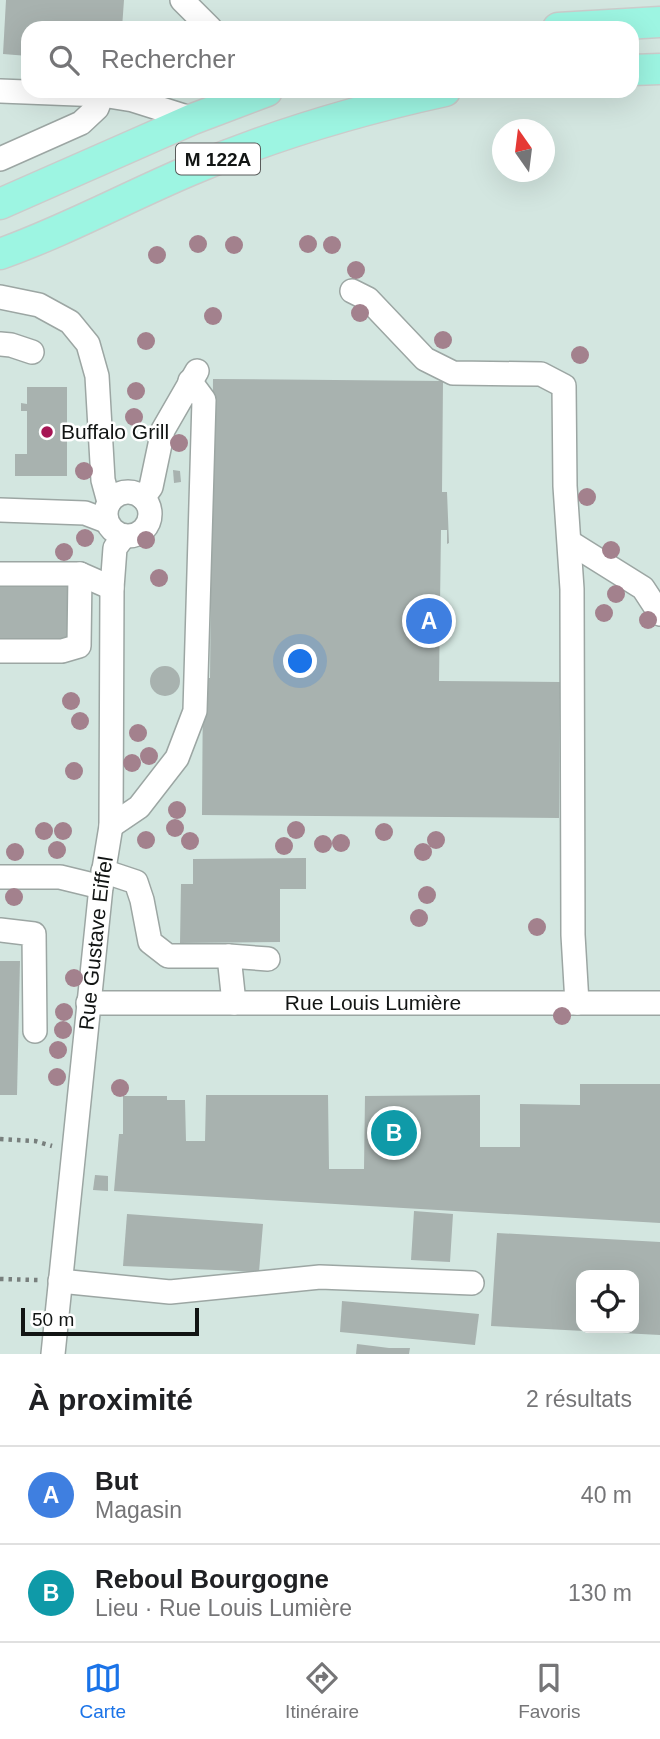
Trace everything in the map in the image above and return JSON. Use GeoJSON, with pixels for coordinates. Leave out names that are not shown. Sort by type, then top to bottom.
{"type":"FeatureCollection","features":[{"type":"Feature","properties":{"kind":"main road"},"geometry":{"type":"LineString","coordinates":[[639,23],[660,22]]}},
{"type":"Feature","properties":{"kind":"main road"},"geometry":{"type":"LineString","coordinates":[[639,70],[660,69]]}},
{"type":"Feature","properties":{"kind":"main road","name":"M 122A"},"geometry":{"type":"LineString","coordinates":[[0,204],[193,119],[248,98]]}},
{"type":"Feature","properties":{"kind":"main road","name":"M 122A"},"geometry":{"type":"LineString","coordinates":[[0,254],[236,152],[309,125],[413,98]]}},
{"type":"Feature","properties":{"kind":"street"},"geometry":{"type":"LineString","coordinates":[[182,0],[203,21]]}},
{"type":"Feature","properties":{"kind":"street"},"geometry":{"type":"LineString","coordinates":[[0,91],[21,92]]}},
{"type":"Feature","properties":{"kind":"street"},"geometry":{"type":"LineString","coordinates":[[0,159],[81,123],[97,108],[101,98]]}},
{"type":"Feature","properties":{"kind":"street"},"geometry":{"type":"LineString","coordinates":[[121,98],[193,119]]}},
{"type":"Feature","properties":{"kind":"street"},"geometry":{"type":"LineString","coordinates":[[352,291],[368,299],[425,359],[453,373],[541,374],[564,386],[565,486],[571,543],[573,934],[577,1003]]}},
{"type":"Feature","properties":{"kind":"street"},"geometry":{"type":"LineString","coordinates":[[0,297],[39,304],[71,322],[88,344],[97,376],[103,480],[110,528],[124,536],[135,535],[145,529],[150,519],[149,508],[143,498],[135,493],[116,495],[108,511]]}},
{"type":"Feature","properties":{"kind":"street"},"geometry":{"type":"LineString","coordinates":[[0,344],[32,352]]}},
{"type":"Feature","properties":{"kind":"street"},"geometry":{"type":"LineString","coordinates":[[111,826],[139,807],[177,758],[195,711],[204,400],[194,375],[163,430],[151,487],[143,498]]}},
{"type":"Feature","properties":{"kind":"street"},"geometry":{"type":"LineString","coordinates":[[0,510],[85,513],[108,511]]}},
{"type":"Feature","properties":{"kind":"street","name":"Rue Gustave Eiffel"},"geometry":{"type":"LineString","coordinates":[[53,1354],[88,1003],[111,826],[113,588],[115,548],[124,536]]}},
{"type":"Feature","properties":{"kind":"street"},"geometry":{"type":"LineString","coordinates":[[571,543],[643,588],[660,614]]}},
{"type":"Feature","properties":{"kind":"street"},"geometry":{"type":"LineString","coordinates":[[0,573],[80,574],[113,588]]}},
{"type":"Feature","properties":{"kind":"street"},"geometry":{"type":"LineString","coordinates":[[0,651],[62,651],[79,646],[80,574]]}},
{"type":"Feature","properties":{"kind":"street"},"geometry":{"type":"LineString","coordinates":[[0,877],[60,877],[136,882],[150,942],[168,956],[268,959]]}},
{"type":"Feature","properties":{"kind":"street"},"geometry":{"type":"LineString","coordinates":[[0,930],[34,934],[35,1031]]}},
{"type":"Feature","properties":{"kind":"street"},"geometry":{"type":"LineString","coordinates":[[229,956],[234,1003]]}},
{"type":"Feature","properties":{"kind":"street","name":"Rue Louis Lumière"},"geometry":{"type":"LineString","coordinates":[[88,1003],[660,1003]]}},
{"type":"Feature","properties":{"kind":"street"},"geometry":{"type":"LineString","coordinates":[[60,1281],[170,1292],[320,1277],[472,1283]]}},
{"type":"Feature","properties":{"kind":"path"},"geometry":{"type":"LineString","coordinates":[[0,1139],[34,1140],[72,1152]]}},
{"type":"Feature","properties":{"kind":"path"},"geometry":{"type":"LineString","coordinates":[[0,1279],[60,1281]]}},
{"type":"Feature","properties":{"kind":"shaded area"},"geometry":{"type":"Polygon","coordinates":[[[0,0],[660,0],[660,1354],[0,1354],[0,0]]]}},
{"type":"Feature","properties":{"kind":"building"},"geometry":{"type":"Polygon","coordinates":[[[6,0],[124,0],[122,21],[21,21],[21,55],[3,54],[6,0]]]}},
{"type":"Feature","properties":{"kind":"building"},"geometry":{"type":"Polygon","coordinates":[[[213,379],[443,381],[442,492],[447,492],[449,543],[447,544],[447,530],[441,530],[439,681],[560,682],[559,818],[202,815],[203,678],[210,678],[213,379]]]}},
{"type":"Feature","properties":{"kind":"building","name":"Buffalo Grill"},"geometry":{"type":"Polygon","coordinates":[[[27,387],[67,387],[67,476],[15,476],[15,454],[27,454],[27,411],[21,411],[21,403],[27,404],[27,387]]]}},
{"type":"Feature","properties":{"kind":"building"},"geometry":{"type":"Polygon","coordinates":[[[173,470],[180,471],[181,482],[174,483],[173,470]]]}},
{"type":"Feature","properties":{"kind":"building"},"geometry":{"type":"Polygon","coordinates":[[[69,582],[70,638],[12,638],[12,644],[0,644],[0,583],[69,582]]]}},
{"type":"Feature","properties":{"kind":"building"},"geometry":{"type":"Polygon","coordinates":[[[165,666],[171,667],[179,675],[179,687],[171,695],[165,696],[159,695],[151,687],[150,681],[151,675],[159,667],[165,666]]]}},
{"type":"Feature","properties":{"kind":"building"},"geometry":{"type":"Polygon","coordinates":[[[306,858],[306,889],[280,889],[280,942],[180,943],[181,884],[193,884],[193,859],[306,858]]]}},
{"type":"Feature","properties":{"kind":"building"},"geometry":{"type":"Polygon","coordinates":[[[0,961],[20,961],[17,1095],[0,1095],[0,961]]]}},
{"type":"Feature","properties":{"kind":"building"},"geometry":{"type":"Polygon","coordinates":[[[580,1084],[660,1084],[660,1223],[114,1191],[119,1134],[123,1134],[123,1096],[167,1096],[167,1100],[185,1100],[186,1141],[205,1141],[206,1095],[328,1095],[329,1169],[364,1169],[365,1096],[480,1095],[480,1147],[520,1147],[520,1104],[580,1105],[580,1084]]]}},
{"type":"Feature","properties":{"kind":"building"},"geometry":{"type":"Polygon","coordinates":[[[95,1175],[108,1176],[108,1191],[93,1190],[95,1175]]]}},
{"type":"Feature","properties":{"kind":"building"},"geometry":{"type":"Polygon","coordinates":[[[414,1211],[453,1214],[450,1262],[411,1260],[414,1211]]]}},
{"type":"Feature","properties":{"kind":"building"},"geometry":{"type":"Polygon","coordinates":[[[127,1214],[263,1224],[259,1272],[123,1266],[127,1214]]]}},
{"type":"Feature","properties":{"kind":"building"},"geometry":{"type":"Polygon","coordinates":[[[497,1233],[660,1242],[660,1335],[622,1333],[639,1333],[639,1270],[576,1270],[576,1331],[491,1326],[497,1233]]]}},
{"type":"Feature","properties":{"kind":"building"},"geometry":{"type":"Polygon","coordinates":[[[342,1301],[479,1314],[475,1345],[340,1332],[342,1301]]]}},
{"type":"Feature","properties":{"kind":"building"},"geometry":{"type":"Polygon","coordinates":[[[357,1344],[410,1348],[409,1354],[356,1354],[357,1344]]]}},
{"type":"Feature","properties":{"kind":"place","name":"Buffalo Grill"},"geometry":{"type":"Point","coordinates":[47,432]}},
{"type":"Feature","properties":{"kind":"place","name":"But"},"geometry":{"type":"Point","coordinates":[429,621]}},
{"type":"Feature","properties":{"kind":"place","name":"Reboul Bourgogne"},"geometry":{"type":"Point","coordinates":[394,1133]}}]}
